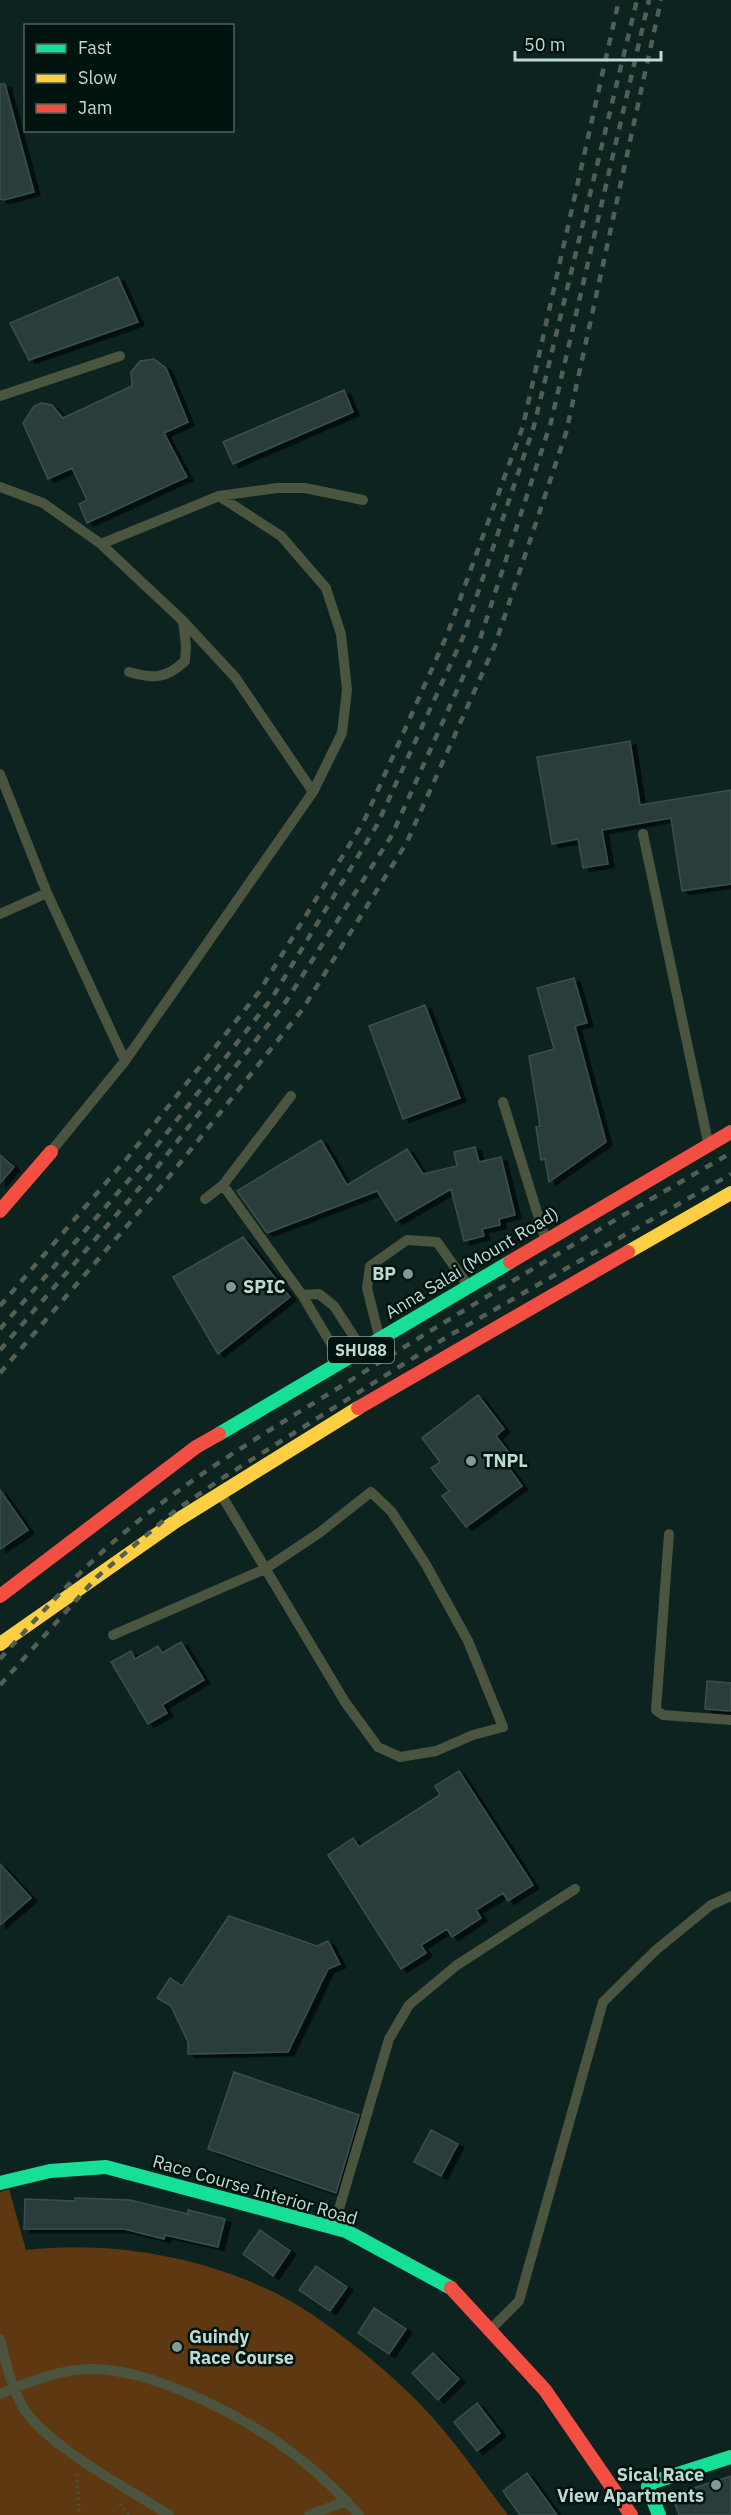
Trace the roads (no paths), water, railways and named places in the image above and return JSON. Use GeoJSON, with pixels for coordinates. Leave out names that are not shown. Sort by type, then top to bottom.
{"type":"FeatureCollection","features":[{"type":"Feature","properties":{"kind":"main road","name":"Anna Salai (Mount Road)"},"geometry":{"type":"LineString","coordinates":[[2,1594],[196,1447],[731,1132]]}},
{"type":"Feature","properties":{"kind":"main road"},"geometry":{"type":"LineString","coordinates":[[0,1211],[51,1152]]}},
{"type":"Feature","properties":{"kind":"main road","name":"SHU88"},"geometry":{"type":"LineString","coordinates":[[0,1644],[141,1542],[383,1392],[731,1193]]}},
{"type":"Feature","properties":{"kind":"main road","name":"Race Course Interior Road"},"geometry":{"type":"LineString","coordinates":[[0,2182],[50,2171],[106,2167],[346,2231],[453,2289],[545,2390],[632,2515]]}},
{"type":"Feature","properties":{"kind":"main road"},"geometry":{"type":"LineString","coordinates":[[659,2515],[648,2487],[650,2483],[731,2457]]}},
{"type":"Feature","properties":{"kind":"lane"},"geometry":{"type":"LineString","coordinates":[[0,396],[120,356]]}},
{"type":"Feature","properties":{"kind":"lane"},"geometry":{"type":"LineString","coordinates":[[0,487],[43,503],[101,544],[182,621],[235,677],[313,792]]}},
{"type":"Feature","properties":{"kind":"lane"},"geometry":{"type":"LineString","coordinates":[[101,544],[219,496],[277,488],[305,488],[363,500]]}},
{"type":"Feature","properties":{"kind":"lane"},"geometry":{"type":"LineString","coordinates":[[51,1152],[124,1061],[313,792],[342,733],[347,690],[341,634],[326,588],[281,536],[219,496]]}},
{"type":"Feature","properties":{"kind":"lane"},"geometry":{"type":"LineString","coordinates":[[129,672],[147,677],[171,674],[185,661],[186,646],[182,621]]}},
{"type":"Feature","properties":{"kind":"lane"},"geometry":{"type":"LineString","coordinates":[[0,774],[47,892],[124,1061]]}},
{"type":"Feature","properties":{"kind":"lane"},"geometry":{"type":"LineString","coordinates":[[643,834],[708,1145]]}},
{"type":"Feature","properties":{"kind":"lane"},"geometry":{"type":"LineString","coordinates":[[0,914],[47,892]]}},
{"type":"Feature","properties":{"kind":"lane"},"geometry":{"type":"LineString","coordinates":[[205,1199],[223,1185],[291,1096]]}},
{"type":"Feature","properties":{"kind":"lane"},"geometry":{"type":"LineString","coordinates":[[503,1102],[546,1241]]}},
{"type":"Feature","properties":{"kind":"lane"},"geometry":{"type":"LineString","coordinates":[[223,1185],[302,1295],[333,1347],[344,1360]]}},
{"type":"Feature","properties":{"kind":"lane"},"geometry":{"type":"LineString","coordinates":[[380,1339],[368,1288],[370,1266],[407,1240],[437,1242],[469,1287]]}},
{"type":"Feature","properties":{"kind":"lane"},"geometry":{"type":"LineString","coordinates":[[302,1295],[319,1294],[334,1306],[362,1350]]}},
{"type":"Feature","properties":{"kind":"lane"},"geometry":{"type":"LineString","coordinates":[[113,1635],[265,1569],[319,1533],[371,1492],[391,1511],[425,1563],[468,1641],[503,1727],[473,1735],[436,1751],[400,1757],[378,1747],[345,1702],[265,1569],[220,1493]]}},
{"type":"Feature","properties":{"kind":"lane"},"geometry":{"type":"LineString","coordinates":[[669,1534],[656,1710],[663,1715],[731,1720]]}},
{"type":"Feature","properties":{"kind":"lane"},"geometry":{"type":"LineString","coordinates":[[333,2228],[389,2039],[409,2005],[457,1965],[575,1888]]}},
{"type":"Feature","properties":{"kind":"lane"},"geometry":{"type":"LineString","coordinates":[[490,2330],[519,2301],[603,2002],[656,1950],[711,1905],[731,1896]]}},
{"type":"Feature","properties":{"kind":"lane"},"geometry":{"type":"LineString","coordinates":[[0,2339],[14,2388],[33,2420],[48,2435],[74,2454],[169,2515]]}},
{"type":"Feature","properties":{"kind":"lane"},"geometry":{"type":"LineString","coordinates":[[0,2394],[60,2372],[92,2369],[122,2373],[164,2384],[213,2404],[269,2434],[305,2461],[359,2515]]}},
{"type":"Feature","properties":{"kind":"lane"},"geometry":{"type":"LineString","coordinates":[[309,2515],[347,2501]]}},
{"type":"Feature","properties":{"kind":"railway"},"geometry":{"type":"LineString","coordinates":[[0,1306],[129,1156],[259,992],[364,821],[447,635],[523,426],[619,0]]}},
{"type":"Feature","properties":{"kind":"railway"},"geometry":{"type":"LineString","coordinates":[[0,1329],[141,1166],[272,998],[377,825],[463,637],[534,426],[637,0]]}},
{"type":"Feature","properties":{"kind":"railway"},"geometry":{"type":"LineString","coordinates":[[0,1350],[155,1170],[285,1003],[392,835],[480,639],[551,422],[649,0]]}},
{"type":"Feature","properties":{"kind":"railway"},"geometry":{"type":"LineString","coordinates":[[0,1373],[164,1183],[302,1010],[407,842],[495,645],[566,433],[661,0]]}},
{"type":"Feature","properties":{"kind":"railway"},"geometry":{"type":"LineString","coordinates":[[0,1659],[96,1558],[131,1527],[188,1483],[461,1312],[731,1153]]}},
{"type":"Feature","properties":{"kind":"railway"},"geometry":{"type":"LineString","coordinates":[[0,1685],[97,1577],[176,1510],[224,1477],[445,1338],[731,1174]]}},
{"type":"Feature","properties":{"kind":"place","name":"BP"},"geometry":{"type":"Point","coordinates":[408,1274]}},
{"type":"Feature","properties":{"kind":"place","name":"SPIC"},"geometry":{"type":"Point","coordinates":[231,1287]}},
{"type":"Feature","properties":{"kind":"place","name":"TNPL"},"geometry":{"type":"Point","coordinates":[471,1461]}},
{"type":"Feature","properties":{"kind":"place","name":"Guindy Race Course"},"geometry":{"type":"Point","coordinates":[177,2347]}},
{"type":"Feature","properties":{"kind":"place","name":"Sical Race View Apartments"},"geometry":{"type":"Point","coordinates":[716,2485]}}]}
